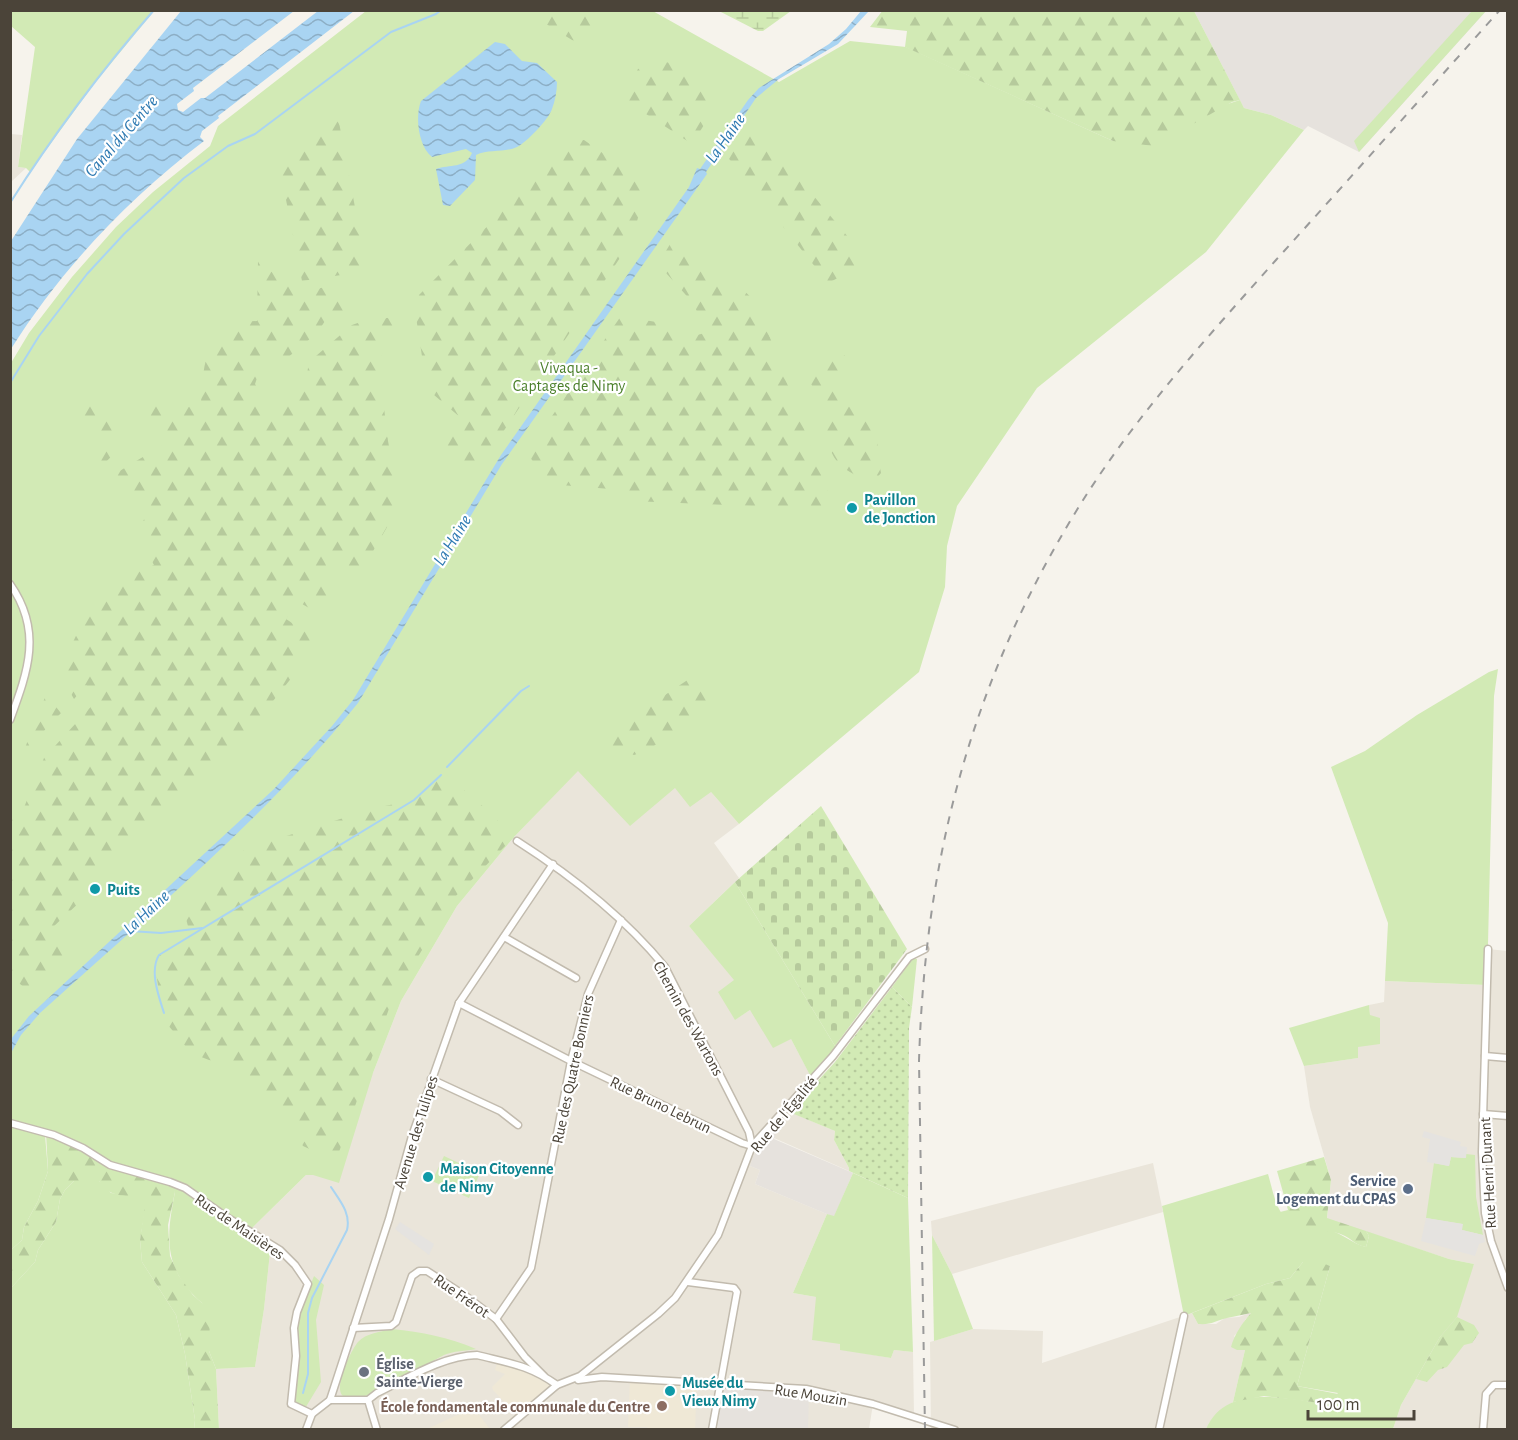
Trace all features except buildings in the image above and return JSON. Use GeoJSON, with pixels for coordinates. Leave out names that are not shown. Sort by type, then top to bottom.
{"type":"FeatureCollection","features":[{"type":"Feature","properties":{"kind":"street"},"geometry":{"type":"LineString","coordinates":[[10,584],[27,615],[30,647],[28,669],[10,720]]}},
{"type":"Feature","properties":{"kind":"street","name":"Chemin des Wartons"},"geometry":{"type":"LineString","coordinates":[[517,841],[572,878],[621,920],[650,948],[665,967],[749,1132],[752,1146]]}},
{"type":"Feature","properties":{"kind":"street","name":"Avenue des Tulipes"},"geometry":{"type":"LineString","coordinates":[[330,1400],[383,1240],[412,1136],[459,1003],[553,864]]}},
{"type":"Feature","properties":{"kind":"street","name":"Rue des Quatre Bonniers"},"geometry":{"type":"LineString","coordinates":[[496,1319],[531,1268],[571,1060],[590,985],[621,920]]}},
{"type":"Feature","properties":{"kind":"street"},"geometry":{"type":"LineString","coordinates":[[504,937],[576,978]]}},
{"type":"Feature","properties":{"kind":"street","name":"Rue de l'Égalité"},"geometry":{"type":"LineString","coordinates":[[557,1385],[580,1376],[675,1298],[718,1235],[752,1146],[833,1056],[909,957],[926,949]]}},
{"type":"Feature","properties":{"kind":"street","name":"Rue Henri Dunant"},"geometry":{"type":"LineString","coordinates":[[1488,949],[1482,1152],[1487,1224],[1508,1288]]}},
{"type":"Feature","properties":{"kind":"street","name":"Rue Bruno Lebrun"},"geometry":{"type":"LineString","coordinates":[[459,1003],[571,1060],[752,1146]]}},
{"type":"Feature","properties":{"kind":"street"},"geometry":{"type":"LineString","coordinates":[[1485,1056],[1508,1058]]}},
{"type":"Feature","properties":{"kind":"street"},"geometry":{"type":"LineString","coordinates":[[431,1079],[500,1111],[518,1125]]}},
{"type":"Feature","properties":{"kind":"street"},"geometry":{"type":"LineString","coordinates":[[1483,1114],[1508,1116]]}},
{"type":"Feature","properties":{"kind":"street","name":"Rue de Maisières"},"geometry":{"type":"LineString","coordinates":[[10,1124],[54,1135],[110,1165],[185,1188],[225,1216],[271,1243],[296,1265],[308,1284],[297,1312],[294,1328],[296,1356],[291,1404],[312,1414]]}},
{"type":"Feature","properties":{"kind":"street","name":"Rue Frérot"},"geometry":{"type":"LineString","coordinates":[[353,1328],[391,1326],[396,1322],[412,1276],[419,1271],[430,1273],[496,1319],[525,1357],[544,1376]]}},
{"type":"Feature","properties":{"kind":"street"},"geometry":{"type":"LineString","coordinates":[[688,1282],[734,1288],[737,1292],[712,1430]]}},
{"type":"Feature","properties":{"kind":"street"},"geometry":{"type":"LineString","coordinates":[[1159,1430],[1184,1316]]}},
{"type":"Feature","properties":{"kind":"street"},"geometry":{"type":"LineString","coordinates":[[306,1430],[312,1414],[330,1400],[368,1401],[377,1393],[448,1359],[477,1354],[526,1367],[557,1385],[504,1430]]}},
{"type":"Feature","properties":{"kind":"street","name":"Rue Mouzin"},"geometry":{"type":"LineString","coordinates":[[557,1385],[602,1377],[806,1389],[921,1417],[955,1430]]}},
{"type":"Feature","properties":{"kind":"street"},"geometry":{"type":"LineString","coordinates":[[1483,1430],[1486,1394],[1494,1385],[1508,1385]]}},
{"type":"Feature","properties":{"kind":"street"},"geometry":{"type":"LineString","coordinates":[[368,1401],[377,1430]]}},
{"type":"Feature","properties":{"kind":"shaded area"},"geometry":{"type":"Polygon","coordinates":[[[1194,11],[1486,11],[1359,152],[1308,126],[1304,130],[1271,115],[1244,108],[1194,11]]]}},
{"type":"Feature","properties":{"kind":"shaded area"},"geometry":{"type":"Polygon","coordinates":[[[11,134],[22,135],[18,167],[26,168],[11,182],[11,134]]]}},
{"type":"Feature","properties":{"kind":"shaded area"},"geometry":{"type":"Polygon","coordinates":[[[578,770],[675,788],[711,792],[739,824],[714,843],[739,878],[689,926],[735,980],[736,1019],[750,1010],[791,1039],[815,1084],[790,1112],[835,1131],[834,1140],[849,1168],[849,1171],[774,1138],[750,1166],[760,1170],[755,1184],[827,1214],[793,1293],[816,1297],[840,1344],[840,1349],[891,1358],[894,1350],[913,1352],[914,1415],[873,1404],[869,1429],[808,1429],[808,1394],[725,1388],[717,1429],[219,1429],[216,1369],[255,1367],[264,1309],[271,1243],[249,1231],[306,1175],[373,1073],[401,1001],[457,906],[514,837],[578,770]]]}},
{"type":"Feature","properties":{"kind":"shaded area"},"geometry":{"type":"Polygon","coordinates":[[[1488,949],[1507,951],[1507,1429],[1393,1429],[1401,1405],[1440,1337],[1474,1264],[1449,1259],[1327,1219],[1331,1180],[1310,1107],[1304,1066],[1358,1058],[1357,1047],[1370,1015],[1369,1005],[1384,1002],[1385,981],[1487,985],[1488,949]]]}},
{"type":"Feature","properties":{"kind":"shaded area"},"geometry":{"type":"Polygon","coordinates":[[[1424,1131],[1461,1142],[1460,1146],[1467,1147],[1466,1158],[1451,1157],[1449,1166],[1427,1162],[1430,1139],[1422,1137],[1424,1131]]]}},
{"type":"Feature","properties":{"kind":"shaded area"},"geometry":{"type":"Polygon","coordinates":[[[771,1132],[776,1134],[774,1139],[853,1173],[834,1217],[755,1184],[760,1170],[750,1166],[754,1155],[771,1132]]]}},
{"type":"Feature","properties":{"kind":"shaded area"},"geometry":{"type":"Polygon","coordinates":[[[1153,1163],[1163,1212],[952,1274],[932,1235],[931,1221],[1153,1163]]]}},
{"type":"Feature","properties":{"kind":"shaded area"},"geometry":{"type":"Polygon","coordinates":[[[1426,1218],[1463,1224],[1462,1230],[1483,1235],[1485,1242],[1479,1244],[1475,1256],[1421,1241],[1426,1218]]]}},
{"type":"Feature","properties":{"kind":"shaded area"},"geometry":{"type":"Polygon","coordinates":[[[400,1222],[434,1244],[429,1255],[395,1229],[400,1222]]]}},
{"type":"Feature","properties":{"kind":"shaded area"},"geometry":{"type":"Polygon","coordinates":[[[1252,1312],[1234,1336],[1245,1350],[1233,1402],[1219,1412],[1206,1429],[931,1429],[930,1342],[973,1329],[1043,1331],[1042,1363],[1192,1313],[1198,1324],[1216,1324],[1225,1318],[1239,1317],[1252,1312]]]}},
{"type":"Feature","properties":{"kind":"shaded area"},"geometry":{"type":"Polygon","coordinates":[[[498,1360],[526,1367],[557,1385],[519,1417],[493,1390],[492,1387],[505,1374],[495,1370],[498,1360]]]}},
{"type":"Feature","properties":{"kind":"shaded area","name":"École fondamentale communale du Centre"},"geometry":{"type":"Polygon","coordinates":[[[630,1378],[697,1383],[695,1429],[648,1430],[647,1427],[628,1427],[630,1378]]]}},
{"type":"Feature","properties":{"kind":"shaded area"},"geometry":{"type":"Polygon","coordinates":[[[724,1388],[809,1394],[808,1429],[717,1429],[724,1388]]]}},
{"type":"Feature","properties":{"kind":"shaded area"},"geometry":{"type":"Polygon","coordinates":[[[473,1407],[490,1429],[427,1429],[468,1410],[473,1407]]]}},
{"type":"Feature","properties":{"kind":"green space"},"geometry":{"type":"Polygon","coordinates":[[[520,10],[605,11],[590,39],[577,43],[541,21],[527,23],[519,13],[520,10]]]}},
{"type":"Feature","properties":{"kind":"green space","name":"Vivaqua - Captages de Nimy"},"geometry":{"type":"Polygon","coordinates":[[[651,10],[779,82],[850,41],[906,47],[1113,141],[1240,100],[1244,108],[1271,115],[1304,130],[1206,252],[1037,388],[957,506],[947,546],[945,587],[919,672],[739,824],[711,792],[690,807],[675,788],[630,826],[578,771],[514,837],[457,906],[401,1001],[373,1073],[339,1183],[306,1175],[250,1230],[271,1243],[255,1367],[216,1369],[209,1351],[202,1303],[189,1291],[180,1278],[170,1252],[170,1224],[175,1192],[45,1135],[48,1171],[38,1201],[24,1227],[22,1240],[11,1250],[11,363],[29,333],[72,277],[116,227],[153,192],[210,146],[218,126],[366,11],[651,10]]]}},
{"type":"Feature","properties":{"kind":"green space"},"geometry":{"type":"Polygon","coordinates":[[[883,10],[1194,11],[1240,100],[1232,102],[1154,146],[1113,141],[905,47],[907,31],[870,27],[883,10]]]}},
{"type":"Feature","properties":{"kind":"green space"},"geometry":{"type":"Polygon","coordinates":[[[10,11],[154,11],[94,84],[30,172],[26,168],[18,167],[35,47],[11,26],[10,11]]]}},
{"type":"Feature","properties":{"kind":"green space"},"geometry":{"type":"Polygon","coordinates":[[[719,11],[791,11],[763,31],[758,31],[719,11]]]}},
{"type":"Feature","properties":{"kind":"green space"},"geometry":{"type":"Polygon","coordinates":[[[1472,11],[1486,11],[1359,152],[1354,141],[1472,11]]]}},
{"type":"Feature","properties":{"kind":"green space"},"geometry":{"type":"Polygon","coordinates":[[[658,60],[670,63],[719,101],[692,144],[626,101],[624,92],[638,69],[658,60]]]}},
{"type":"Feature","properties":{"kind":"green space"},"geometry":{"type":"Polygon","coordinates":[[[338,117],[367,271],[302,281],[278,159],[338,117]]]}},
{"type":"Feature","properties":{"kind":"green space"},"geometry":{"type":"Polygon","coordinates":[[[750,120],[869,262],[828,283],[726,155],[750,120]]]}},
{"type":"Feature","properties":{"kind":"green space"},"geometry":{"type":"Polygon","coordinates":[[[584,140],[647,184],[632,240],[472,478],[441,448],[461,418],[427,389],[416,317],[419,295],[572,141],[584,140]]]}},
{"type":"Feature","properties":{"kind":"green space"},"geometry":{"type":"Polygon","coordinates":[[[672,241],[724,282],[739,286],[757,303],[833,506],[826,509],[632,501],[623,490],[548,484],[528,454],[621,316],[656,322],[697,335],[705,333],[694,304],[658,264],[672,241]]]}},
{"type":"Feature","properties":{"kind":"green space"},"geometry":{"type":"Polygon","coordinates":[[[258,261],[296,291],[325,287],[336,293],[342,302],[344,311],[327,318],[317,333],[286,359],[273,357],[263,360],[255,384],[269,407],[306,380],[309,362],[352,325],[366,320],[397,317],[394,332],[384,346],[379,366],[388,441],[400,505],[355,582],[325,559],[332,607],[321,615],[297,601],[286,619],[312,636],[293,676],[249,731],[123,856],[107,859],[81,885],[82,900],[53,927],[71,954],[28,991],[11,976],[11,810],[23,810],[44,758],[98,699],[86,685],[74,699],[62,678],[64,661],[84,619],[135,573],[154,565],[135,531],[146,517],[116,480],[118,472],[166,443],[143,417],[157,400],[180,409],[201,404],[205,366],[211,350],[236,322],[257,321],[258,261]]]}},
{"type":"Feature","properties":{"kind":"green space"},"geometry":{"type":"Polygon","coordinates":[[[841,352],[845,356],[839,373],[840,391],[844,404],[866,416],[876,435],[881,473],[871,482],[850,472],[834,457],[830,448],[823,409],[806,373],[804,360],[841,352]]]}},
{"type":"Feature","properties":{"kind":"green space"},"geometry":{"type":"Polygon","coordinates":[[[88,401],[102,405],[112,422],[116,435],[117,442],[113,454],[99,468],[98,447],[78,417],[79,406],[88,401]]]}},
{"type":"Feature","properties":{"kind":"green space"},"geometry":{"type":"Polygon","coordinates":[[[1498,669],[1494,696],[1487,985],[1385,981],[1388,923],[1331,767],[1365,751],[1417,715],[1489,672],[1498,669]]]}},
{"type":"Feature","properties":{"kind":"green space"},"geometry":{"type":"Polygon","coordinates":[[[689,679],[697,679],[709,685],[713,705],[648,750],[634,755],[604,744],[605,735],[689,679]]]}},
{"type":"Feature","properties":{"kind":"green space"},"geometry":{"type":"Polygon","coordinates":[[[46,695],[61,713],[23,753],[46,695]]]}},
{"type":"Feature","properties":{"kind":"green space"},"geometry":{"type":"Polygon","coordinates":[[[442,771],[514,837],[452,900],[392,1000],[339,1152],[318,1153],[303,1146],[258,1079],[191,1053],[163,1019],[155,965],[159,955],[203,929],[189,930],[185,915],[245,849],[375,808],[414,800],[442,771]]]}},
{"type":"Feature","properties":{"kind":"green space"},"geometry":{"type":"Polygon","coordinates":[[[821,806],[907,949],[835,1046],[735,882],[821,806]]]}},
{"type":"Feature","properties":{"kind":"green space"},"geometry":{"type":"Polygon","coordinates":[[[735,882],[837,1051],[812,1079],[791,1039],[773,1048],[750,1010],[735,1020],[718,992],[734,980],[689,926],[735,882]]]}},
{"type":"Feature","properties":{"kind":"green space"},"geometry":{"type":"Polygon","coordinates":[[[913,958],[917,959],[912,1007],[892,987],[913,958]]]}},
{"type":"Feature","properties":{"kind":"green space"},"geometry":{"type":"Polygon","coordinates":[[[892,987],[912,1007],[909,1028],[908,1198],[849,1171],[834,1140],[835,1131],[789,1112],[835,1062],[892,987]]]}},
{"type":"Feature","properties":{"kind":"green space"},"geometry":{"type":"Polygon","coordinates":[[[1369,1005],[1370,1015],[1380,1018],[1380,1044],[1358,1047],[1358,1058],[1304,1066],[1289,1028],[1369,1005]]]}},
{"type":"Feature","properties":{"kind":"green space"},"geometry":{"type":"Polygon","coordinates":[[[46,1133],[100,1159],[170,1182],[175,1192],[168,1225],[170,1256],[179,1276],[210,1315],[209,1351],[216,1369],[219,1429],[194,1429],[195,1420],[185,1354],[176,1315],[142,1262],[140,1240],[145,1204],[132,1197],[114,1194],[99,1181],[74,1181],[60,1199],[56,1222],[38,1250],[35,1262],[11,1288],[11,1250],[22,1240],[24,1227],[38,1201],[48,1171],[46,1133]]]}},
{"type":"Feature","properties":{"kind":"green space"},"geometry":{"type":"Polygon","coordinates":[[[1466,1154],[1475,1155],[1476,1197],[1483,1235],[1462,1230],[1462,1224],[1426,1218],[1434,1163],[1449,1166],[1451,1157],[1465,1158],[1466,1154]]]}},
{"type":"Feature","properties":{"kind":"green space"},"geometry":{"type":"Polygon","coordinates":[[[444,1156],[480,1173],[469,1198],[432,1181],[444,1156]]]}},
{"type":"Feature","properties":{"kind":"green space"},"geometry":{"type":"Polygon","coordinates":[[[1324,1157],[1331,1180],[1327,1218],[1366,1231],[1369,1236],[1366,1247],[1338,1233],[1295,1226],[1289,1223],[1280,1212],[1288,1210],[1277,1171],[1324,1157]]]}},
{"type":"Feature","properties":{"kind":"green space"},"geometry":{"type":"Polygon","coordinates":[[[853,1173],[908,1198],[913,1352],[894,1350],[891,1358],[840,1350],[840,1344],[812,1340],[816,1297],[793,1293],[827,1214],[834,1216],[853,1173]]]}},
{"type":"Feature","properties":{"kind":"green space"},"geometry":{"type":"Polygon","coordinates":[[[1268,1174],[1279,1208],[1288,1221],[1296,1225],[1308,1229],[1333,1231],[1366,1247],[1369,1236],[1366,1231],[1449,1259],[1474,1264],[1457,1317],[1440,1337],[1401,1405],[1393,1429],[1206,1429],[1216,1414],[1228,1404],[1244,1399],[1278,1397],[1328,1404],[1338,1393],[1297,1386],[1330,1266],[1303,1262],[1290,1278],[1266,1284],[1184,1316],[1162,1206],[1268,1174]]]}},
{"type":"Feature","properties":{"kind":"green space"},"geometry":{"type":"Polygon","coordinates":[[[74,1181],[99,1181],[111,1193],[136,1196],[146,1204],[140,1240],[142,1262],[176,1315],[185,1354],[195,1420],[194,1429],[11,1430],[11,1288],[35,1262],[38,1250],[56,1222],[60,1199],[74,1181]]]}},
{"type":"Feature","properties":{"kind":"green space"},"geometry":{"type":"Polygon","coordinates":[[[932,1235],[952,1274],[973,1329],[934,1341],[932,1235]]]}},
{"type":"Feature","properties":{"kind":"green space"},"geometry":{"type":"Polygon","coordinates":[[[1315,1260],[1330,1266],[1297,1386],[1338,1394],[1340,1400],[1337,1405],[1264,1396],[1233,1402],[1245,1350],[1231,1347],[1239,1329],[1251,1313],[1198,1324],[1192,1313],[1266,1284],[1290,1278],[1303,1262],[1315,1260]]]}},
{"type":"Feature","properties":{"kind":"green space"},"geometry":{"type":"Polygon","coordinates":[[[314,1276],[324,1285],[316,1320],[321,1382],[304,1410],[294,1407],[294,1328],[314,1276]]]}},
{"type":"Feature","properties":{"kind":"green space"},"geometry":{"type":"Polygon","coordinates":[[[1457,1317],[1474,1325],[1479,1333],[1472,1343],[1464,1345],[1447,1367],[1438,1370],[1427,1382],[1416,1379],[1440,1337],[1457,1317]]]}},
{"type":"Feature","properties":{"kind":"green space"},"geometry":{"type":"Polygon","coordinates":[[[392,1329],[435,1336],[476,1349],[444,1355],[383,1389],[359,1398],[348,1398],[342,1395],[340,1390],[343,1372],[358,1342],[369,1335],[392,1329]]]}},
{"type":"Feature","properties":{"kind":"water","name":"Canal du Centre"},"geometry":{"type":"Polygon","coordinates":[[[181,11],[294,11],[193,88],[194,91],[177,104],[178,110],[183,112],[201,98],[205,98],[318,11],[354,11],[218,116],[219,118],[202,131],[200,137],[204,141],[123,211],[74,263],[11,349],[11,241],[77,139],[181,11]]]}},
{"type":"Feature","properties":{"kind":"water","name":"La Haine"},"geometry":{"type":"Polygon","coordinates":[[[861,11],[869,11],[838,44],[779,79],[756,98],[706,172],[707,174],[502,464],[358,703],[322,745],[245,826],[40,1013],[21,1035],[11,1053],[11,1039],[29,1016],[274,789],[332,726],[353,700],[501,455],[689,187],[697,168],[700,169],[748,100],[759,88],[829,44],[861,11]]]}},
{"type":"Feature","properties":{"kind":"water"},"geometry":{"type":"Polygon","coordinates":[[[495,42],[505,44],[522,61],[537,63],[557,82],[553,106],[542,124],[521,145],[512,149],[476,155],[475,180],[450,206],[443,205],[436,169],[461,164],[472,153],[466,149],[432,157],[424,146],[419,131],[419,107],[421,101],[495,42]]]}},
{"type":"Feature","properties":{"kind":"waterway"},"geometry":{"type":"LineString","coordinates":[[10,203],[78,104],[154,10]]}},
{"type":"Feature","properties":{"kind":"waterway"},"geometry":{"type":"LineString","coordinates":[[10,383],[39,336],[87,274],[124,234],[184,178],[228,146],[255,134],[391,32],[441,10]]}},
{"type":"Feature","properties":{"kind":"waterway"},"geometry":{"type":"LineString","coordinates":[[447,767],[521,691],[529,686]]}},
{"type":"Feature","properties":{"kind":"waterway"},"geometry":{"type":"LineString","coordinates":[[164,1013],[155,976],[156,961],[159,955],[414,800],[441,775]]}},
{"type":"Feature","properties":{"kind":"waterway","name":"La Haine"},"geometry":{"type":"LineString","coordinates":[[130,931],[161,933],[202,928]]}},
{"type":"Feature","properties":{"kind":"waterway"},"geometry":{"type":"LineString","coordinates":[[303,1393],[308,1374],[308,1313],[312,1298],[348,1224],[341,1202],[331,1187]]}},
{"type":"Feature","properties":{"kind":"railway"},"geometry":{"type":"LineString","coordinates":[[925,1430],[919,1061],[923,988],[931,916],[943,847],[959,779],[980,712],[1005,647],[1036,582],[1072,518],[1142,416],[1221,322],[1500,10]]}},
{"type":"Feature","properties":{"kind":"place","name":"Pavillon de Jonction"},"geometry":{"type":"Point","coordinates":[852,508]}},
{"type":"Feature","properties":{"kind":"place","name":"Puits"},"geometry":{"type":"Point","coordinates":[95,889]}},
{"type":"Feature","properties":{"kind":"place","name":"Maison Citoyenne de Nimy"},"geometry":{"type":"Point","coordinates":[428,1177]}},
{"type":"Feature","properties":{"kind":"place","name":"Service Logement du CPAS"},"geometry":{"type":"Point","coordinates":[1408,1189]}},
{"type":"Feature","properties":{"kind":"place","name":"Église Sainte-Vierge"},"geometry":{"type":"Point","coordinates":[364,1372]}},
{"type":"Feature","properties":{"kind":"place","name":"Musée du Vieux Nimy"},"geometry":{"type":"Point","coordinates":[670,1391]}},
{"type":"Feature","properties":{"kind":"place","name":"École fondamentale communale du Centre"},"geometry":{"type":"Point","coordinates":[662,1406]}}]}
